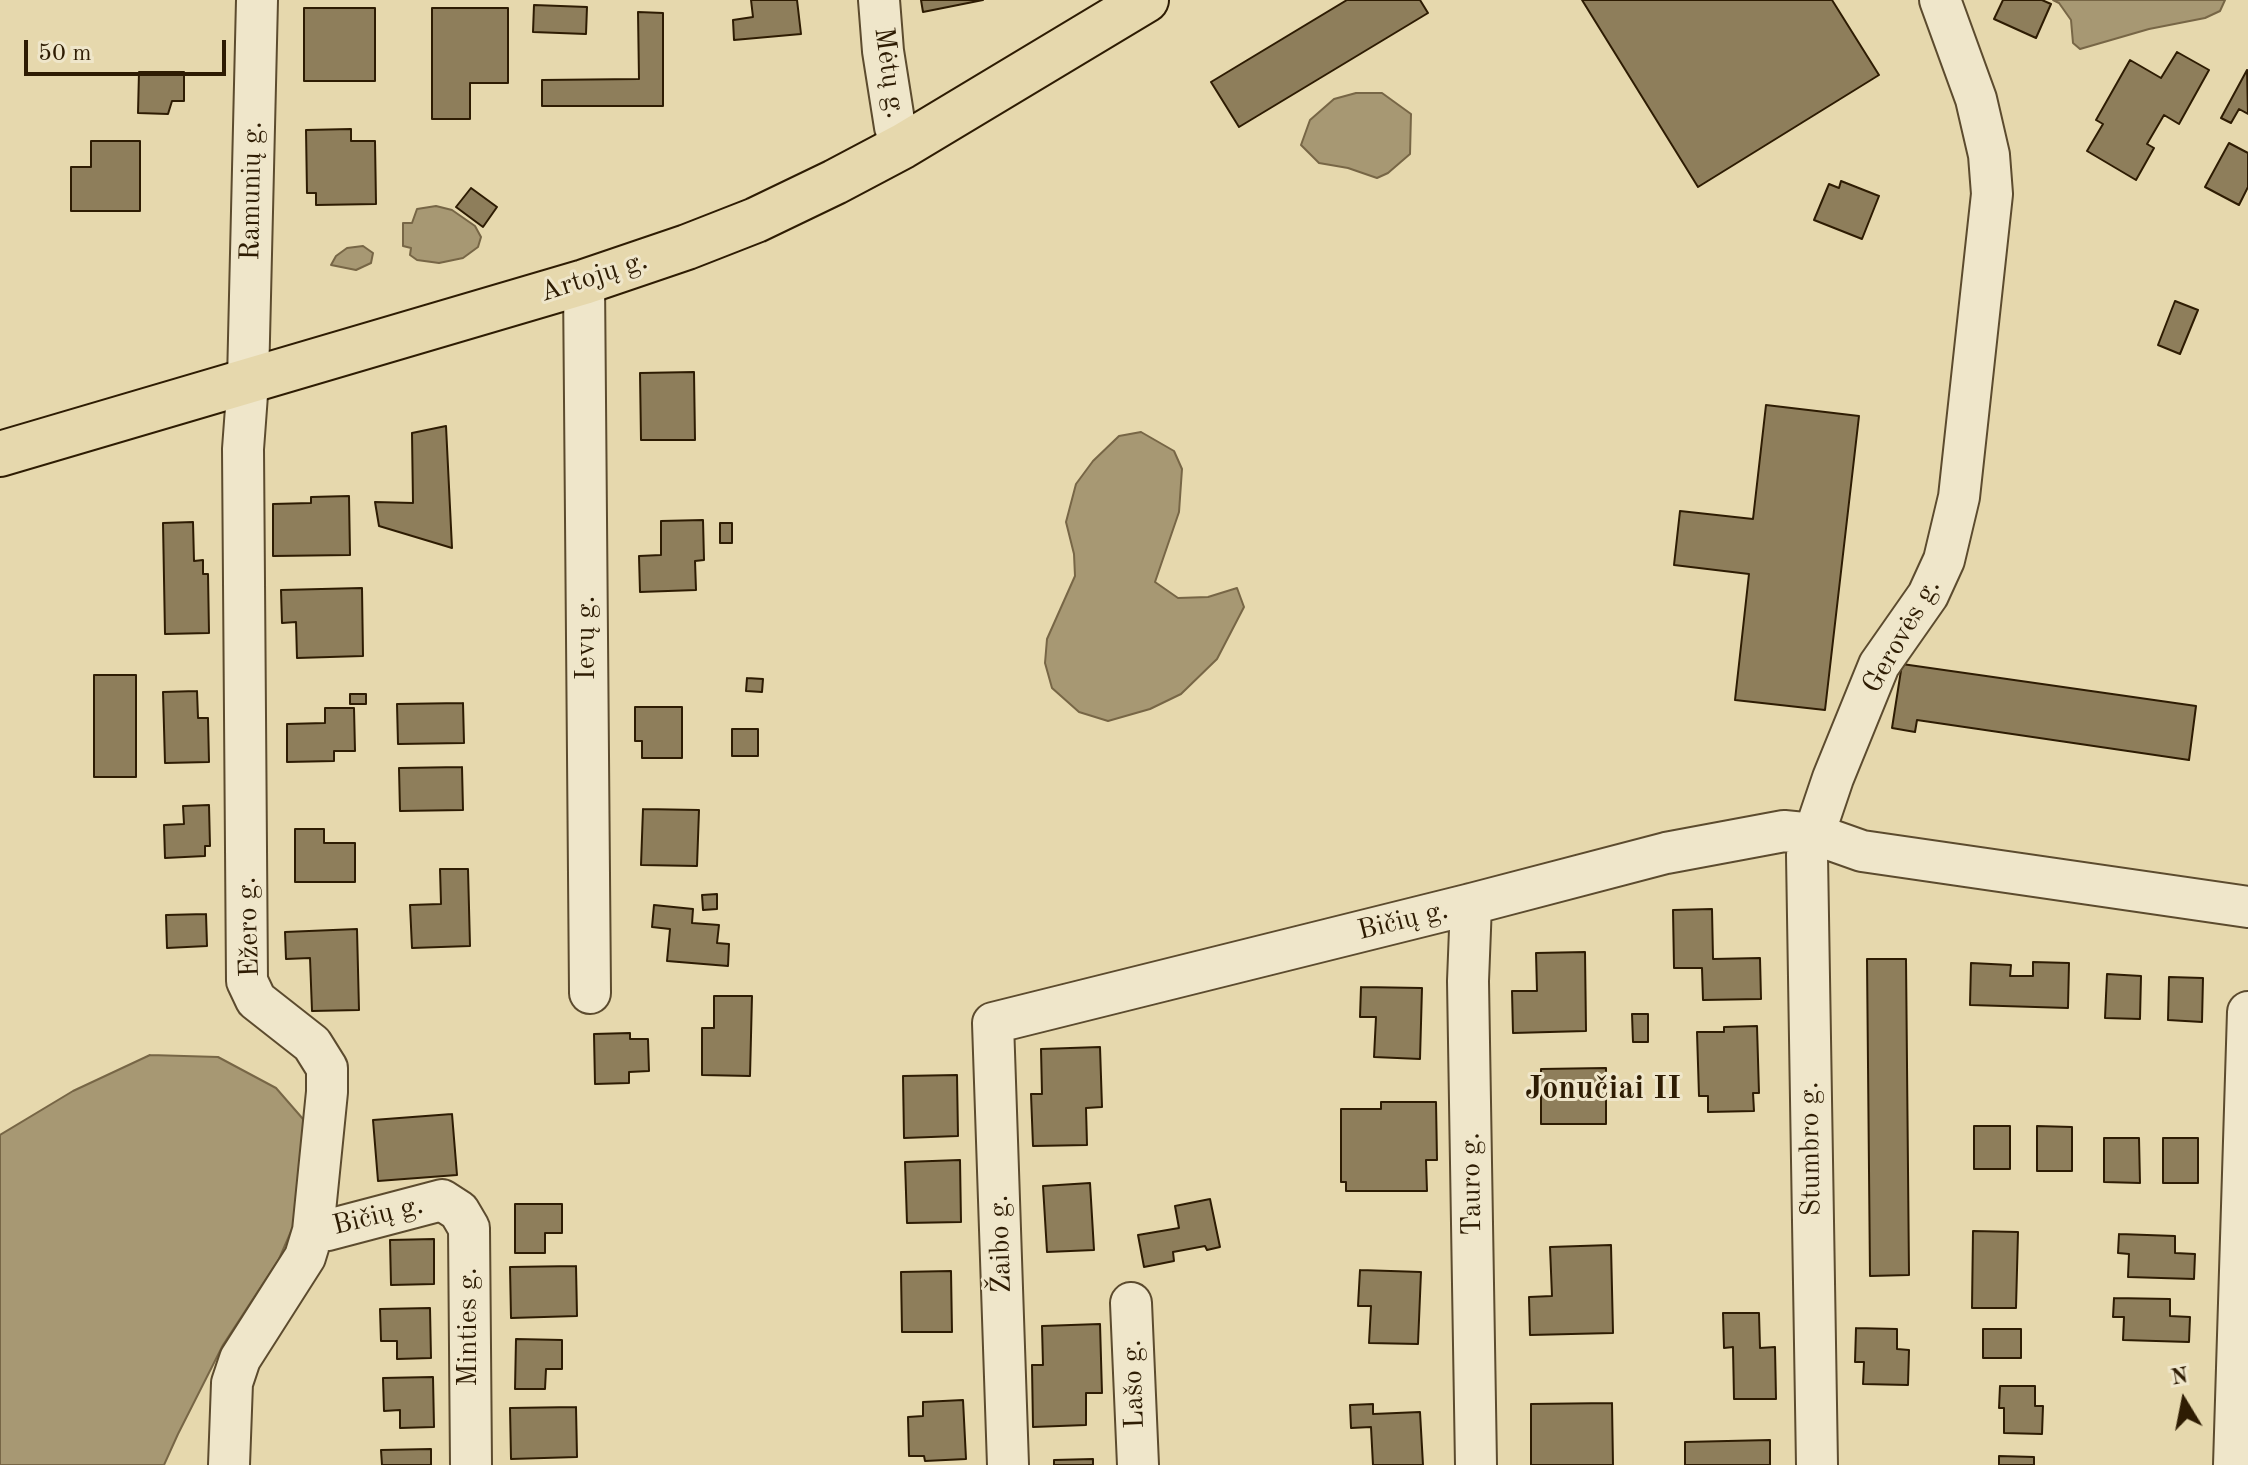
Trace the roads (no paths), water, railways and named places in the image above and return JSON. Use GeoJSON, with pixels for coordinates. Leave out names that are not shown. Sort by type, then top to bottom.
{"type":"FeatureCollection","features":[{"type":"Feature","properties":{"kind":"main road","name":"Artojų g."},"geometry":{"type":"LineString","coordinates":[[0,454],[584,282],[756,220],[903,146],[1146,0]]}},
{"type":"Feature","properties":{"kind":"street","name":"Ramunių g."},"geometry":{"type":"LineString","coordinates":[[248,381],[257,0]]}},
{"type":"Feature","properties":{"kind":"street","name":"Mėtų g."},"geometry":{"type":"LineString","coordinates":[[879,0],[883,51],[895,127],[903,146]]}},
{"type":"Feature","properties":{"kind":"street","name":"Gerovės g."},"geometry":{"type":"LineString","coordinates":[[1814,834],[1879,665],[1928,595],[1944,560],[1959,497],[1992,194],[1989,155],[1976,99],[1940,0]]}},
{"type":"Feature","properties":{"kind":"street","name":"Ievų g."},"geometry":{"type":"LineString","coordinates":[[584,282],[590,993]]}},
{"type":"Feature","properties":{"kind":"street","name":"Ežero g."},"geometry":{"type":"LineString","coordinates":[[229,1465],[232,1383],[240,1359],[305,1257],[313,1231],[327,1092],[327,1068],[312,1044],[256,1000],[247,981],[243,449],[248,381]]}},
{"type":"Feature","properties":{"kind":"street","name":"Bičių g."},"geometry":{"type":"LineString","coordinates":[[993,1023],[1666,853],[1784,831],[1814,834]]}},
{"type":"Feature","properties":{"kind":"street"},"geometry":{"type":"LineString","coordinates":[[1814,834],[1862,851],[2248,907]]}},
{"type":"Feature","properties":{"kind":"street","name":"Stumbro g."},"geometry":{"type":"LineString","coordinates":[[1814,834],[1807,855],[1807,880],[1817,1465]]}},
{"type":"Feature","properties":{"kind":"street","name":"Tauro g."},"geometry":{"type":"LineString","coordinates":[[1471,904],[1468,981],[1476,1465]]}},
{"type":"Feature","properties":{"kind":"street"},"geometry":{"type":"LineString","coordinates":[[2234,1465],[2248,1012]]}},
{"type":"Feature","properties":{"kind":"street","name":"Žaibo g."},"geometry":{"type":"LineString","coordinates":[[993,1023],[1008,1465]]}},
{"type":"Feature","properties":{"kind":"street","name":"Bičių g."},"geometry":{"type":"LineString","coordinates":[[313,1231],[328,1230],[442,1200]]}},
{"type":"Feature","properties":{"kind":"street","name":"Minties g."},"geometry":{"type":"LineString","coordinates":[[442,1200],[459,1211],[469,1228],[471,1465]]}},
{"type":"Feature","properties":{"kind":"street","name":"Lašo g."},"geometry":{"type":"LineString","coordinates":[[1131,1303],[1138,1465]]}},
{"type":"Feature","properties":{"kind":"district","name":"Jonučiai II"},"geometry":{"type":"Point","coordinates":[1603,1090]}}]}
